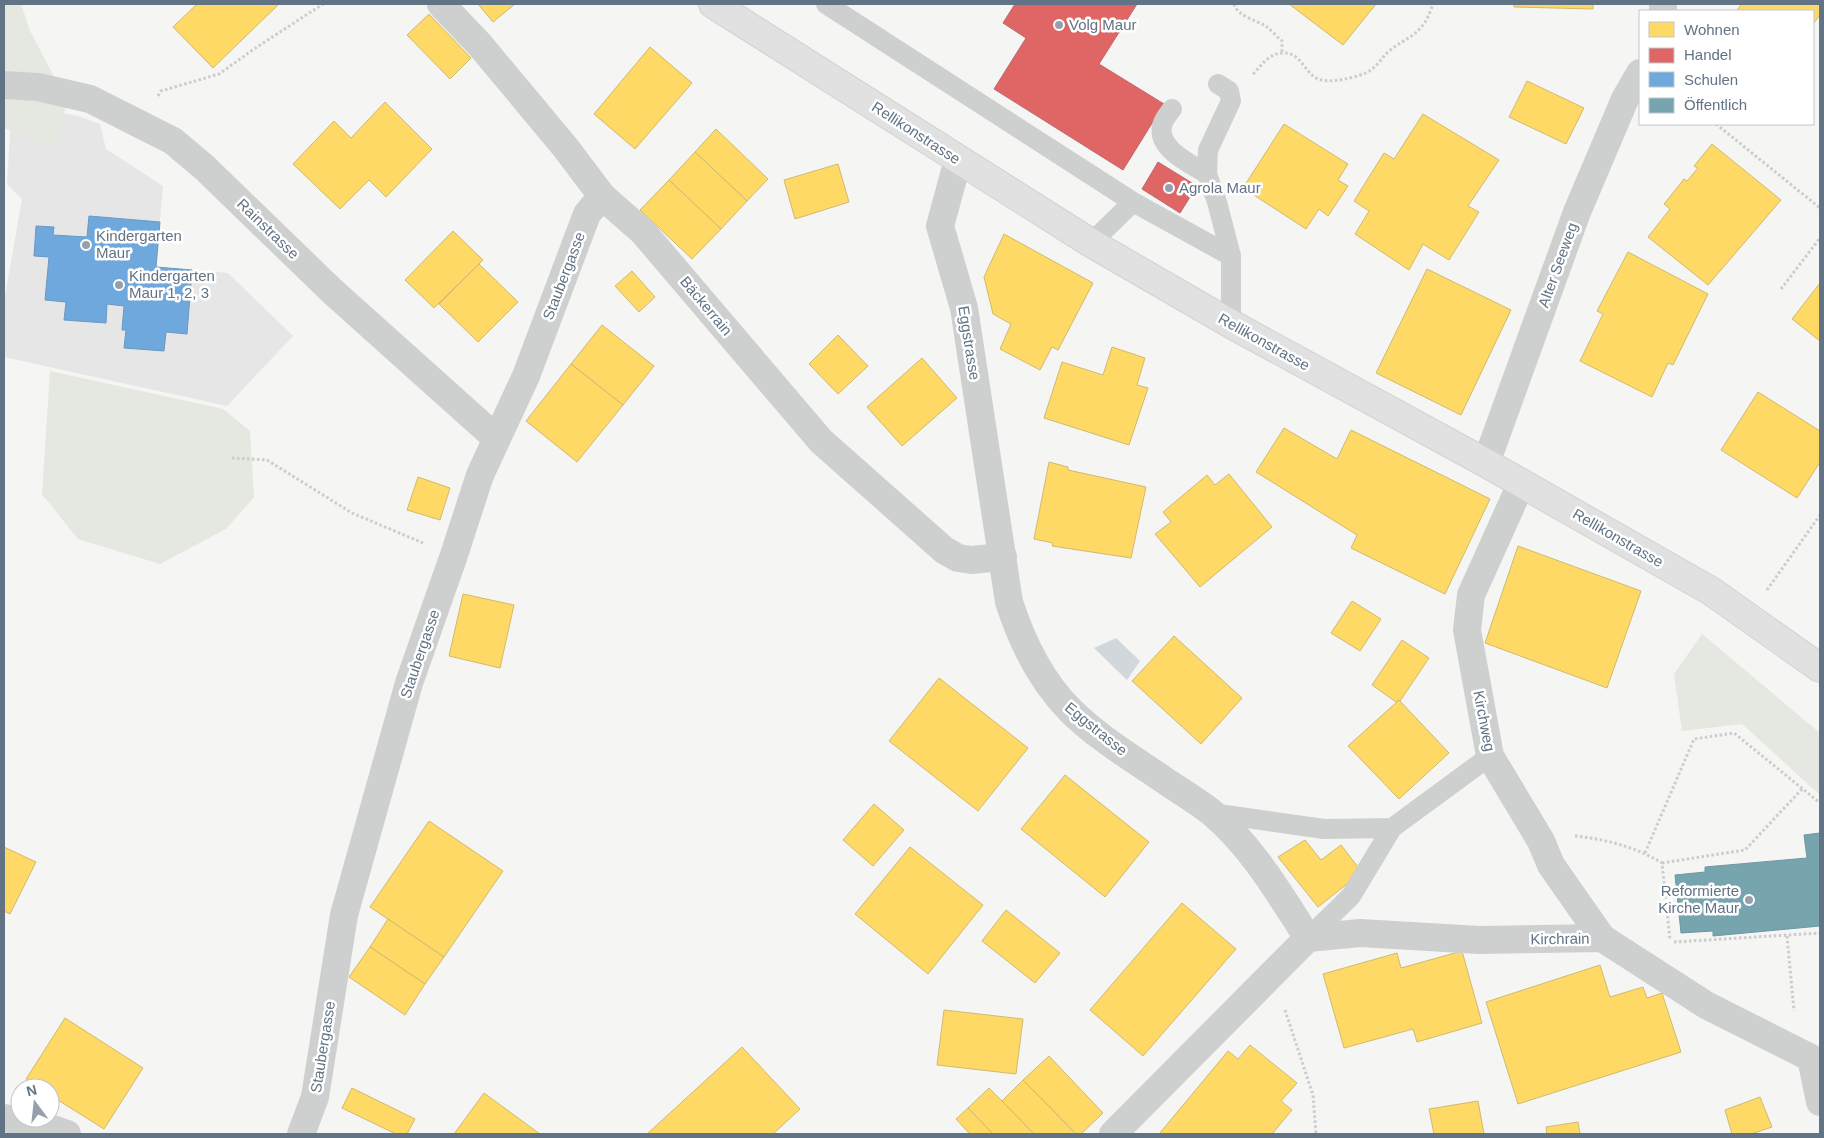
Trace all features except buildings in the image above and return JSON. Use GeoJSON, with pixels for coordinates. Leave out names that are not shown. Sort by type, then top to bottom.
{"type":"FeatureCollection","features":[{"type":"Feature","properties":{"kind":"street","name":"Bäckerrain"},"geometry":{"type":"LineString","coordinates":[[441,4],[480,45],[565,147],[602,196],[643,232],[821,441],[944,550],[958,558],[971,560],[1003,557]]}},
{"type":"Feature","properties":{"kind":"street","name":"Rellikonstrasse"},"geometry":{"type":"LineString","coordinates":[[713,4],[1091,243],[1230,324],[1486,463],[1711,591],[1820,668]]}},
{"type":"Feature","properties":{"kind":"street","name":"Alter Seeweg"},"geometry":{"type":"LineString","coordinates":[[1486,463],[1577,212],[1625,99],[1639,74]]}},
{"type":"Feature","properties":{"kind":"street","name":"Rainstrasse"},"geometry":{"type":"LineString","coordinates":[[4,85],[38,87],[90,98],[173,141],[205,168],[332,291],[496,438]]}},
{"type":"Feature","properties":{"kind":"street","name":"Eggstrasse"},"geometry":{"type":"LineString","coordinates":[[958,160],[940,226],[964,308],[1009,602],[1018,630],[1050,687],[1071,710],[1104,739],[1212,813],[1249,851],[1308,938]]}},
{"type":"Feature","properties":{"kind":"street","name":"Staubergasse"},"geometry":{"type":"LineString","coordinates":[[301,1134],[315,1097],[344,915],[409,684],[480,475],[526,376],[587,214],[602,196]]}},
{"type":"Feature","properties":{"kind":"street","name":"Kirchweg"},"geometry":{"type":"LineString","coordinates":[[1522,484],[1471,595],[1467,630],[1490,756],[1541,841],[1551,865],[1602,938]]}},
{"type":"Feature","properties":{"kind":"street","name":"Kirchrain"},"geometry":{"type":"LineString","coordinates":[[1308,938],[1360,933],[1479,940],[1602,938],[1706,1005],[1805,1055]]}},
{"type":"Feature","properties":{"kind":"street"},"geometry":{"type":"LineString","coordinates":[[1113,1134],[1308,938]]}},
{"type":"Feature","properties":{"kind":"street"},"geometry":{"type":"LineString","coordinates":[[1805,1055],[1820,1102]]}},
{"type":"Feature","properties":{"kind":"street"},"geometry":{"type":"LineString","coordinates":[[4,1118],[39,1125],[67,1134]]}},
{"type":"Feature","properties":{"kind":"lane"},"geometry":{"type":"LineString","coordinates":[[826,4],[1133,202],[1231,256]]}},
{"type":"Feature","properties":{"kind":"lane"},"geometry":{"type":"LineString","coordinates":[[1218,84],[1229,91],[1231,101],[1208,150],[1207,174],[1217,202],[1231,256],[1230,324]]}},
{"type":"Feature","properties":{"kind":"lane"},"geometry":{"type":"LineString","coordinates":[[1172,109],[1162,124],[1162,132],[1170,150],[1207,174]]}},
{"type":"Feature","properties":{"kind":"lane"},"geometry":{"type":"LineString","coordinates":[[1091,243],[1133,202]]}},
{"type":"Feature","properties":{"kind":"lane"},"geometry":{"type":"LineString","coordinates":[[1308,938],[1351,896],[1392,828],[1490,756]]}},
{"type":"Feature","properties":{"kind":"lane"},"geometry":{"type":"LineString","coordinates":[[1212,813],[1324,829],[1392,828]]}},
{"type":"Feature","properties":{"kind":"path"},"geometry":{"type":"LineString","coordinates":[[140,124],[161,91],[219,74],[254,48],[323,4]]}},
{"type":"Feature","properties":{"kind":"path"},"geometry":{"type":"LineString","coordinates":[[1234,4],[1235,8],[1240,12],[1268,27],[1282,41],[1282,52]]}},
{"type":"Feature","properties":{"kind":"path"},"geometry":{"type":"LineString","coordinates":[[1231,101],[1268,57],[1282,52],[1300,60],[1315,78],[1327,82],[1371,70],[1393,48],[1410,38],[1426,21],[1433,4]]}},
{"type":"Feature","properties":{"kind":"path"},"geometry":{"type":"LineString","coordinates":[[1717,125],[1820,208]]}},
{"type":"Feature","properties":{"kind":"path"},"geometry":{"type":"LineString","coordinates":[[1781,289],[1820,238]]}},
{"type":"Feature","properties":{"kind":"path"},"geometry":{"type":"LineString","coordinates":[[232,458],[267,460],[352,513],[454,555]]}},
{"type":"Feature","properties":{"kind":"path"},"geometry":{"type":"LineString","coordinates":[[1748,617],[1820,515]]}},
{"type":"Feature","properties":{"kind":"path"},"geometry":{"type":"LineString","coordinates":[[1645,853],[1694,739],[1734,733],[1820,803]]}},
{"type":"Feature","properties":{"kind":"path"},"geometry":{"type":"LineString","coordinates":[[1594,838],[1645,853],[1662,863],[1745,850],[1803,788]]}},
{"type":"Feature","properties":{"kind":"path"},"geometry":{"type":"LineString","coordinates":[[1662,863],[1670,942],[1820,933]]}},
{"type":"Feature","properties":{"kind":"path"},"geometry":{"type":"LineString","coordinates":[[1787,936],[1805,1055]]}},
{"type":"Feature","properties":{"kind":"path"},"geometry":{"type":"LineString","coordinates":[[1263,985],[1285,1010],[1313,1095],[1316,1134]]}},
{"type":"Feature","properties":{"kind":"shaded area"},"geometry":{"type":"Polygon","coordinates":[[[4,4],[21,4],[30,31],[67,101],[56,147],[4,128],[4,4]]]}},
{"type":"Feature","properties":{"kind":"shaded area","name":"Kindergarten Maur"},"geometry":{"type":"Polygon","coordinates":[[[12,103],[78,116],[100,124],[106,149],[163,186],[156,267],[228,273],[293,336],[227,406],[4,357],[4,302],[22,199],[7,184],[12,103]]]}},
{"type":"Feature","properties":{"kind":"shaded area"},"geometry":{"type":"Polygon","coordinates":[[[50,371],[223,409],[250,431],[254,497],[226,529],[160,564],[78,539],[42,494],[50,371]]]}},
{"type":"Feature","properties":{"kind":"shaded area"},"geometry":{"type":"Polygon","coordinates":[[[1702,634],[1820,733],[1820,795],[1742,724],[1682,731],[1674,674],[1702,634]]]}},
{"type":"Feature","properties":{"kind":"shaded area"},"geometry":{"type":"Polygon","coordinates":[[[1116,638],[1140,661],[1127,680],[1094,648],[1116,638]]]}},
{"type":"Feature","properties":{"kind":"place","name":"Volg Maur"},"geometry":{"type":"Point","coordinates":[1059,25]}},
{"type":"Feature","properties":{"kind":"place","name":"Agrola Maur"},"geometry":{"type":"Point","coordinates":[1169,188]}},
{"type":"Feature","properties":{"kind":"place","name":"Kindergarten Maur"},"geometry":{"type":"Point","coordinates":[86,245]}},
{"type":"Feature","properties":{"kind":"place","name":"Kindergarten Maur 1, 2, 3"},"geometry":{"type":"Point","coordinates":[119,285]}},
{"type":"Feature","properties":{"kind":"place","name":"Reformierte Kirche Maur"},"geometry":{"type":"Point","coordinates":[1749,900]}}]}
